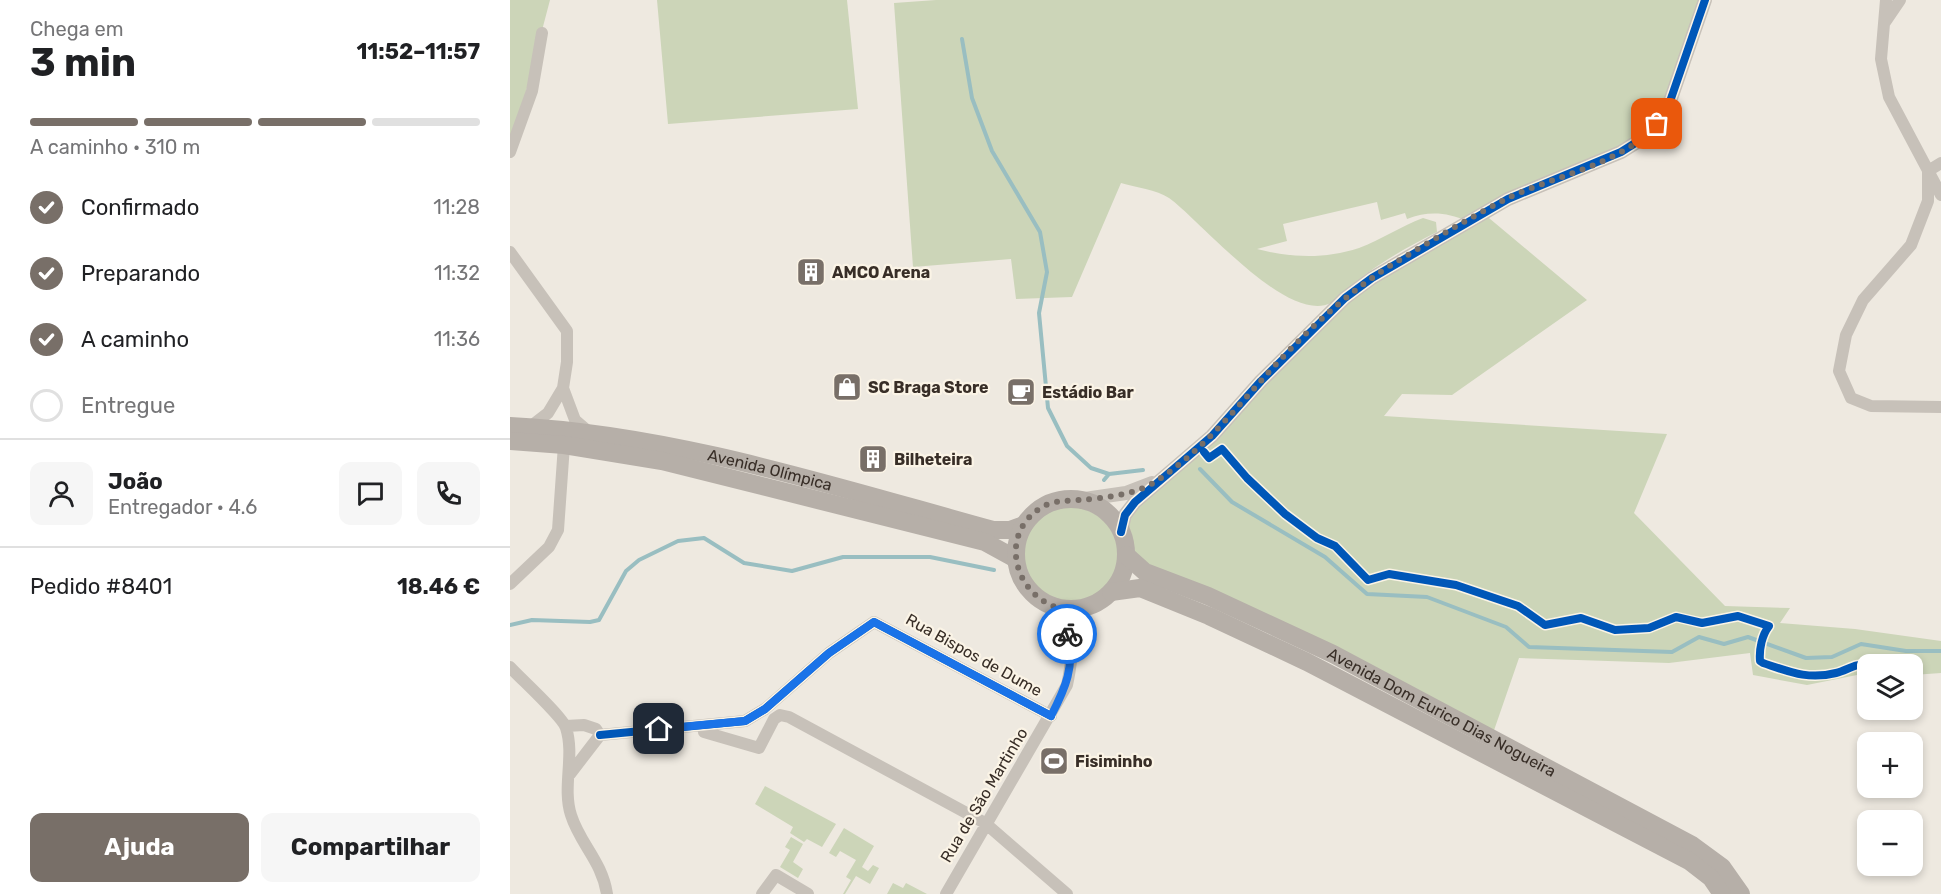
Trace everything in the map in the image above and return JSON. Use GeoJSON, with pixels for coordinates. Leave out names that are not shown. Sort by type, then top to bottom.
{"type":"FeatureCollection","features":[{"type":"Feature","properties":{"kind":"main road","name":"Avenida Olímpica"},"geometry":{"type":"LineString","coordinates":[[510,426],[590,433],[652,444],[800,477],[993,530],[1010,530],[1024,525]]}},
{"type":"Feature","properties":{"kind":"main road","name":"Avenida Olímpica"},"geometry":{"type":"LineString","coordinates":[[510,441],[564,445],[662,461],[985,542],[1016,560]]}},
{"type":"Feature","properties":{"kind":"main road"},"geometry":{"type":"LineString","coordinates":[[1078,500],[1103,510],[1121,532],[1125,555],[1122,575],[1111,592],[1085,607],[1058,608],[1040,600],[1028,589],[1020,575],[1016,560],[1017,542],[1024,525],[1039,509],[1048,504],[1078,500]]}},
{"type":"Feature","properties":{"kind":"main road","name":"Avenida Dom Eurico Dias Nogueira"},"geometry":{"type":"LineString","coordinates":[[1125,555],[1145,572],[1208,596],[1333,654],[1692,845],[1722,867],[1741,894]]}},
{"type":"Feature","properties":{"kind":"main road","name":"Avenida Dom Eurico Dias Nogueira"},"geometry":{"type":"LineString","coordinates":[[1111,592],[1140,588],[1209,616],[1307,662],[1689,861],[1711,878],[1722,894]]}},
{"type":"Feature","properties":{"kind":"street"},"geometry":{"type":"LineString","coordinates":[[1121,532],[1125,515],[1156,482],[1212,436],[1261,381],[1345,298],[1372,278],[1508,198],[1621,152],[1648,135],[1666,113],[1705,0]]}},
{"type":"Feature","properties":{"kind":"street"},"geometry":{"type":"LineString","coordinates":[[1886,0],[1881,59],[1889,97],[1941,195]]}},
{"type":"Feature","properties":{"kind":"street"},"geometry":{"type":"LineString","coordinates":[[1885,23],[1900,0]]}},
{"type":"Feature","properties":{"kind":"street"},"geometry":{"type":"LineString","coordinates":[[510,152],[532,91],[542,33]]}},
{"type":"Feature","properties":{"kind":"street"},"geometry":{"type":"LineString","coordinates":[[1928,171],[1941,163]]}},
{"type":"Feature","properties":{"kind":"street"},"geometry":{"type":"LineString","coordinates":[[1928,171],[1928,201],[1911,245],[1863,300],[1846,335],[1839,371],[1851,398],[1871,406],[1941,407]]}},
{"type":"Feature","properties":{"kind":"street"},"geometry":{"type":"LineString","coordinates":[[510,252],[567,331],[567,362],[563,388],[548,413],[530,427]]}},
{"type":"Feature","properties":{"kind":"street"},"geometry":{"type":"LineString","coordinates":[[563,388],[575,420],[590,433]]}},
{"type":"Feature","properties":{"kind":"street"},"geometry":{"type":"LineString","coordinates":[[510,584],[549,547],[558,530],[564,445]]}},
{"type":"Feature","properties":{"kind":"street"},"geometry":{"type":"LineString","coordinates":[[1078,500],[1126,493],[1156,482]]}},
{"type":"Feature","properties":{"kind":"street","name":"Rua de São Martinho"},"geometry":{"type":"LineString","coordinates":[[1071,646],[1085,607]]}},
{"type":"Feature","properties":{"kind":"street","name":"Rua de São Martinho"},"geometry":{"type":"LineString","coordinates":[[946,894],[985,823],[1051,716],[1066,685],[1071,669],[1071,646],[1058,608]]}},
{"type":"Feature","properties":{"kind":"street","name":"Rua Bispos de Dume"},"geometry":{"type":"LineString","coordinates":[[600,735],[745,721],[765,709],[829,653],[874,622],[882,624],[1051,716]]}},
{"type":"Feature","properties":{"kind":"street"},"geometry":{"type":"LineString","coordinates":[[510,667],[566,726],[570,774],[567,796],[571,815],[603,874],[607,894]]}},
{"type":"Feature","properties":{"kind":"street"},"geometry":{"type":"LineString","coordinates":[[704,732],[759,748],[774,719],[780,715],[789,717],[985,823],[1067,894]]}},
{"type":"Feature","properties":{"kind":"street"},"geometry":{"type":"LineString","coordinates":[[566,726],[584,725],[596,729],[600,735],[570,774]]}},
{"type":"Feature","properties":{"kind":"street"},"geometry":{"type":"LineString","coordinates":[[762,894],[776,875],[808,894]]}},
{"type":"Feature","properties":{"kind":"green space"},"geometry":{"type":"Polygon","coordinates":[[[510,0],[550,0],[510,152],[510,0]]]}},
{"type":"Feature","properties":{"kind":"green space"},"geometry":{"type":"Polygon","coordinates":[[[657,0],[847,0],[858,109],[668,124],[657,0]]]}},
{"type":"Feature","properties":{"kind":"green space"},"geometry":{"type":"Polygon","coordinates":[[[936,0],[1705,0],[1677,85],[1648,135],[1483,213],[1587,300],[1452,395],[1402,394],[1384,416],[1667,434],[1634,513],[1725,606],[1790,608],[1780,623],[1855,629],[1941,641],[1941,673],[1923,674],[1923,654],[1857,654],[1857,675],[1807,685],[1753,675],[1750,653],[1669,663],[1519,658],[1491,739],[1126,555],[1121,532],[1125,515],[1345,298],[1467,221],[1437,214],[1407,219],[1405,213],[1381,220],[1377,202],[1283,224],[1287,241],[1257,249],[1296,256],[1321,256],[1359,248],[1423,218],[1436,222],[1437,232],[1374,268],[1331,303],[1313,306],[1292,299],[1269,286],[1169,198],[1121,183],[1072,297],[1016,299],[1011,259],[913,267],[894,3],[936,0]]]}},
{"type":"Feature","properties":{"kind":"green space"},"geometry":{"type":"Polygon","coordinates":[[[1070,507],[1088,511],[1104,521],[1114,537],[1118,555],[1114,573],[1104,589],[1088,599],[1070,603],[1052,599],[1036,589],[1026,573],[1022,555],[1026,537],[1036,521],[1052,511],[1070,507]]]}},
{"type":"Feature","properties":{"kind":"green space"},"geometry":{"type":"Polygon","coordinates":[[[765,786],[836,824],[822,847],[807,839],[804,842],[790,833],[793,827],[755,804],[765,786]]]}},
{"type":"Feature","properties":{"kind":"green space"},"geometry":{"type":"Polygon","coordinates":[[[844,828],[874,846],[862,867],[868,871],[873,865],[879,868],[870,884],[856,876],[843,894],[851,880],[846,877],[856,860],[840,851],[836,857],[829,853],[844,828]]]}},
{"type":"Feature","properties":{"kind":"green space"},"geometry":{"type":"Polygon","coordinates":[[[791,837],[803,844],[793,862],[803,869],[798,878],[780,867],[790,850],[785,847],[791,837]]]}},
{"type":"Feature","properties":{"kind":"green space"},"geometry":{"type":"Polygon","coordinates":[[[893,883],[903,888],[906,883],[927,894],[887,894],[893,883]]]}},
{"type":"Feature","properties":{"kind":"waterway"},"geometry":{"type":"LineString","coordinates":[[962,39],[972,98],[992,151],[1040,232],[1047,272],[1039,313],[1048,408],[1067,446],[1091,468],[1109,474],[1143,470]]}},
{"type":"Feature","properties":{"kind":"waterway"},"geometry":{"type":"LineString","coordinates":[[1200,469],[1232,502],[1325,557],[1367,594],[1427,597],[1506,627],[1529,647],[1672,652],[1699,637],[1724,644],[1748,637],[1806,658],[1832,657],[1861,644],[1906,651],[1941,651]]}},
{"type":"Feature","properties":{"kind":"waterway"},"geometry":{"type":"LineString","coordinates":[[1104,480],[1109,474]]}},
{"type":"Feature","properties":{"kind":"waterway"},"geometry":{"type":"LineString","coordinates":[[510,625],[532,620],[590,622],[599,620],[626,571],[639,560],[678,541],[704,538],[744,563],[792,571],[843,557],[930,557],[994,570]]}},
{"type":"Feature","properties":{"kind":"cycle path"},"geometry":{"type":"LineString","coordinates":[[1121,532],[1125,515],[1135,502],[1212,436],[1261,381],[1345,298],[1372,278],[1508,199],[1621,152],[1648,135],[1666,113],[1705,0]]}},
{"type":"Feature","properties":{"kind":"cycle path"},"geometry":{"type":"LineString","coordinates":[[1204,452],[1209,458],[1222,449],[1247,478],[1285,514],[1317,538],[1335,546],[1368,580],[1389,574],[1456,585],[1518,606],[1545,625],[1581,618],[1615,630],[1649,628],[1676,617],[1702,623],[1738,616],[1769,626],[1764,634],[1761,647],[1760,661],[1763,663],[1799,674],[1817,676],[1836,673],[1857,666]]}},
{"type":"Feature","properties":{"kind":"cycle path"},"geometry":{"type":"LineString","coordinates":[[600,735],[745,721],[765,709],[829,653],[874,622],[1051,716]]}},
{"type":"Feature","properties":{"kind":"way so far"},"geometry":{"type":"LineString","coordinates":[[1067,634],[1058,608],[1040,600],[1028,589],[1017,567],[1016,551],[1020,533],[1024,525],[1039,509],[1058,501],[1126,493],[1156,482],[1212,436],[1261,381],[1345,298],[1372,278],[1396,261],[1508,198],[1621,152],[1648,135],[1657,124]]}},
{"type":"Feature","properties":{"kind":"place","name":"AMCO Arena"},"geometry":{"type":"Point","coordinates":[811,272]}},
{"type":"Feature","properties":{"kind":"place","name":"SC Braga Store"},"geometry":{"type":"Point","coordinates":[847,387]}},
{"type":"Feature","properties":{"kind":"place","name":"Estádio Bar"},"geometry":{"type":"Point","coordinates":[1021,392]}},
{"type":"Feature","properties":{"kind":"place","name":"Bilheteira"},"geometry":{"type":"Point","coordinates":[873,459]}},
{"type":"Feature","properties":{"kind":"place","name":"Fisiminho"},"geometry":{"type":"Point","coordinates":[1054,761]}},
{"type":"Feature","properties":{"kind":"route"},"geometry":{"type":"LineString","coordinates":[[659,729],[745,721],[765,709],[829,653],[874,622],[882,624],[1051,716],[1071,669],[1071,646],[1067,634]]}}]}
